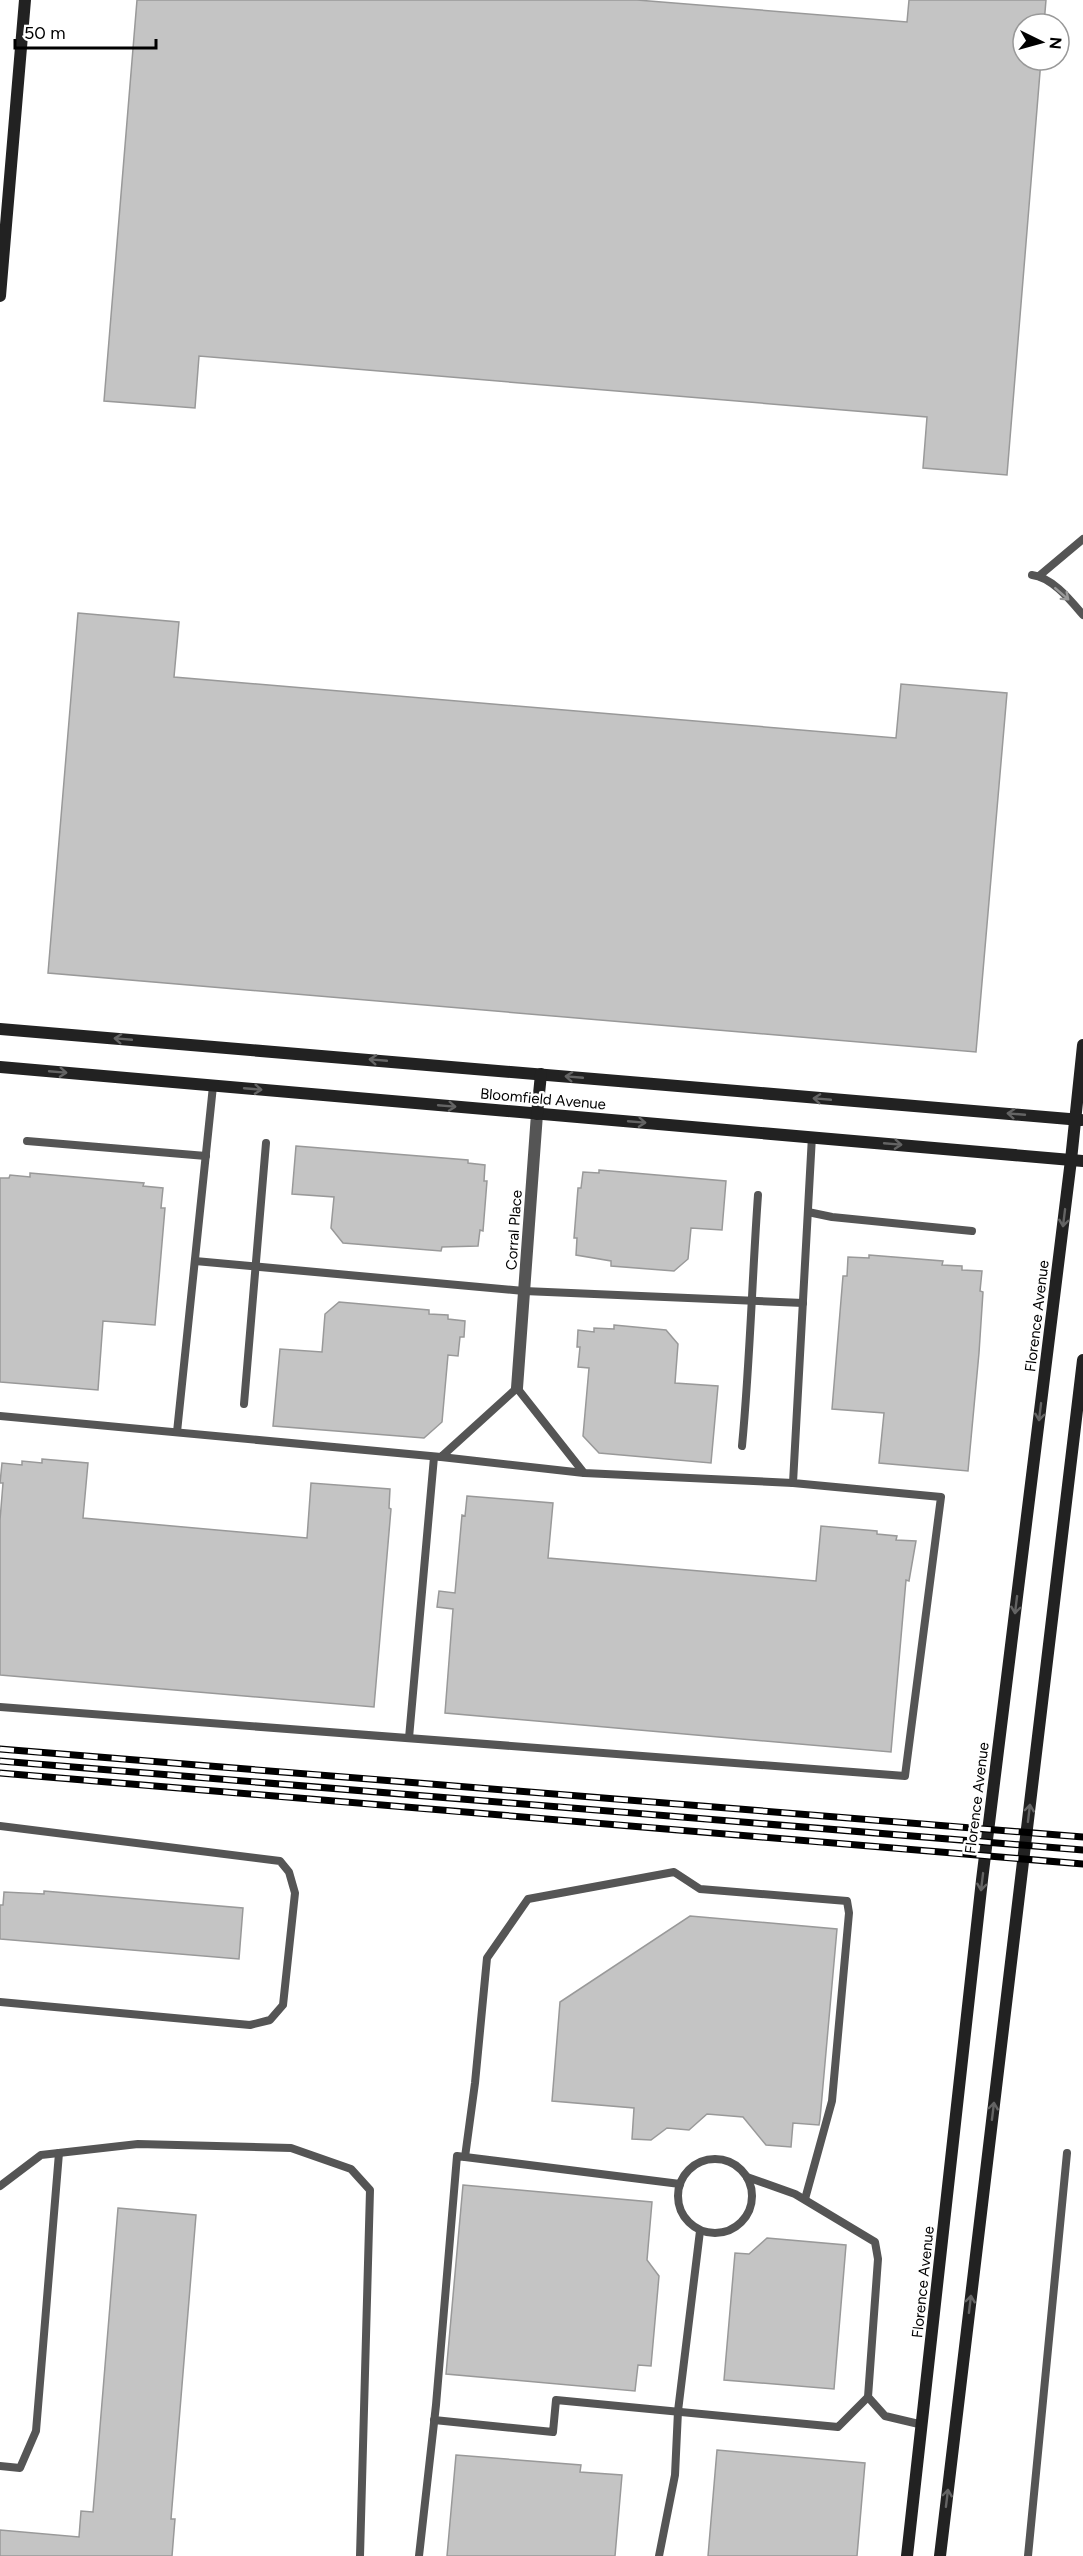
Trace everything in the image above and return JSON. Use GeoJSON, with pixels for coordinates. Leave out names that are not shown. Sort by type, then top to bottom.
{"type":"FeatureCollection","features":[{"type":"Feature","properties":{"kind":"main road"},"geometry":{"type":"LineString","coordinates":[[0,296],[25,0]]}},
{"type":"Feature","properties":{"kind":"main road","name":"Bloomfield Avenue"},"geometry":{"type":"LineString","coordinates":[[0,1029],[1079,1119]]}},
{"type":"Feature","properties":{"kind":"main road","name":"Florence Avenue"},"geometry":{"type":"LineString","coordinates":[[907,2556],[982,1880],[1077,1161],[1083,1045]]}},
{"type":"Feature","properties":{"kind":"main road","name":"Bloomfield Avenue"},"geometry":{"type":"LineString","coordinates":[[0,1067],[812,1136],[1077,1161]]}},
{"type":"Feature","properties":{"kind":"main road","name":"Corral Place"},"geometry":{"type":"LineString","coordinates":[[537,1114],[541,1074]]}},
{"type":"Feature","properties":{"kind":"main road"},"geometry":{"type":"LineString","coordinates":[[940,2556],[1083,1360]]}},
{"type":"Feature","properties":{"kind":"street","name":"Corral Place"},"geometry":{"type":"LineString","coordinates":[[517,1388],[537,1114]]}},
{"type":"Feature","properties":{"kind":"lane"},"geometry":{"type":"LineString","coordinates":[[1083,539],[1035,576],[1064,594],[1083,615]]}},
{"type":"Feature","properties":{"kind":"lane"},"geometry":{"type":"LineString","coordinates":[[177,1432],[213,1086]]}},
{"type":"Feature","properties":{"kind":"lane"},"geometry":{"type":"LineString","coordinates":[[793,1483],[812,1136]]}},
{"type":"Feature","properties":{"kind":"lane"},"geometry":{"type":"LineString","coordinates":[[27,1141],[206,1156]]}},
{"type":"Feature","properties":{"kind":"lane"},"geometry":{"type":"LineString","coordinates":[[244,1404],[266,1143]]}},
{"type":"Feature","properties":{"kind":"lane"},"geometry":{"type":"LineString","coordinates":[[742,1446],[751,1354],[751,1301],[758,1195]]}},
{"type":"Feature","properties":{"kind":"lane"},"geometry":{"type":"LineString","coordinates":[[808,1212],[832,1217],[972,1231]]}},
{"type":"Feature","properties":{"kind":"lane"},"geometry":{"type":"LineString","coordinates":[[195,1261],[524,1291],[803,1303]]}},
{"type":"Feature","properties":{"kind":"lane"},"geometry":{"type":"LineString","coordinates":[[409,1738],[438,1457],[517,1388],[584,1473]]}},
{"type":"Feature","properties":{"kind":"lane"},"geometry":{"type":"LineString","coordinates":[[0,1416],[584,1473],[793,1483],[941,1497],[905,1776],[0,1707]]}},
{"type":"Feature","properties":{"kind":"lane"},"geometry":{"type":"LineString","coordinates":[[0,1826],[280,1862],[289,1872],[295,1893],[283,2005],[270,2020],[249,2025],[0,2002]]}},
{"type":"Feature","properties":{"kind":"lane"},"geometry":{"type":"LineString","coordinates":[[465,2157],[475,2083],[487,1958],[528,1899],[674,1872],[699,1889],[847,1901],[849,1913],[832,2101],[805,2199]]}},
{"type":"Feature","properties":{"kind":"lane"},"geometry":{"type":"LineString","coordinates":[[0,2186],[41,2156],[138,2144],[291,2148],[351,2169],[370,2190],[360,2556]]}},
{"type":"Feature","properties":{"kind":"lane"},"geometry":{"type":"LineString","coordinates":[[0,2466],[20,2468],[36,2431],[59,2153]]}},
{"type":"Feature","properties":{"kind":"lane"},"geometry":{"type":"LineString","coordinates":[[1028,2556],[1067,2153]]}},
{"type":"Feature","properties":{"kind":"lane"},"geometry":{"type":"LineString","coordinates":[[420,2556],[457,2156],[680,2184]]}},
{"type":"Feature","properties":{"kind":"lane"},"geometry":{"type":"LineString","coordinates":[[434,2420],[553,2432],[556,2400],[838,2427],[868,2397],[878,2259],[875,2242],[805,2199],[747,2176],[735,2164],[723,2160],[711,2159],[700,2162],[690,2169],[680,2184],[678,2203],[682,2214],[700,2231],[712,2234],[725,2233],[736,2228],[751,2208],[753,2195],[747,2176]]}},
{"type":"Feature","properties":{"kind":"lane"},"geometry":{"type":"LineString","coordinates":[[659,2556],[675,2475],[678,2410],[700,2231]]}},
{"type":"Feature","properties":{"kind":"lane"},"geometry":{"type":"LineString","coordinates":[[868,2397],[885,2416],[923,2425]]}},
{"type":"Feature","properties":{"kind":"building"},"geometry":{"type":"Polygon","coordinates":[[[137,0],[637,0],[907,22],[909,0],[1046,0],[1045,12],[1011,12],[1011,72],[1040,72],[1007,475],[923,468],[927,417],[199,356],[195,408],[104,401],[137,0]]]}},
{"type":"Feature","properties":{"kind":"building"},"geometry":{"type":"Polygon","coordinates":[[[78,613],[179,622],[174,677],[896,738],[901,684],[1007,693],[976,1052],[48,973],[78,613]]]}},
{"type":"Feature","properties":{"kind":"building"},"geometry":{"type":"Polygon","coordinates":[[[296,1146],[468,1160],[468,1163],[485,1165],[484,1181],[487,1181],[483,1231],[480,1230],[478,1246],[442,1247],[441,1251],[343,1243],[331,1228],[334,1197],[292,1194],[296,1146]]]}},
{"type":"Feature","properties":{"kind":"building"},"geometry":{"type":"Polygon","coordinates":[[[599,1170],[726,1181],[722,1230],[691,1228],[688,1259],[674,1271],[611,1266],[611,1261],[576,1255],[577,1238],[574,1238],[578,1188],[581,1188],[583,1172],[599,1173],[599,1170]]]}},
{"type":"Feature","properties":{"kind":"building"},"geometry":{"type":"Polygon","coordinates":[[[30,1173],[144,1183],[143,1186],[163,1188],[161,1208],[165,1208],[155,1325],[103,1321],[98,1390],[0,1382],[0,1178],[9,1178],[10,1175],[30,1177],[30,1173]]]}},
{"type":"Feature","properties":{"kind":"building"},"geometry":{"type":"Polygon","coordinates":[[[869,1255],[943,1261],[942,1265],[962,1266],[962,1270],[982,1271],[979,1353],[968,1471],[879,1463],[884,1413],[832,1409],[843,1276],[847,1276],[848,1257],[869,1258],[869,1255]]]}},
{"type":"Feature","properties":{"kind":"building"},"geometry":{"type":"Polygon","coordinates":[[[339,1302],[429,1310],[429,1314],[448,1315],[448,1319],[465,1321],[464,1337],[460,1337],[458,1356],[448,1355],[442,1422],[424,1438],[273,1426],[280,1349],[322,1352],[325,1314],[339,1302]]]}},
{"type":"Feature","properties":{"kind":"building"},"geometry":{"type":"Polygon","coordinates":[[[614,1325],[666,1330],[678,1344],[675,1383],[718,1386],[711,1463],[599,1453],[583,1436],[589,1368],[578,1367],[580,1347],[577,1347],[578,1330],[594,1332],[594,1328],[614,1329],[614,1325]]]}},
{"type":"Feature","properties":{"kind":"building"},"geometry":{"type":"Polygon","coordinates":[[[42,1459],[88,1463],[83,1518],[307,1538],[311,1483],[390,1489],[389,1508],[391,1509],[374,1707],[0,1675],[0,1520],[3,1483],[0,1483],[2,1463],[22,1465],[22,1461],[42,1463],[42,1459]]]}},
{"type":"Feature","properties":{"kind":"building"},"geometry":{"type":"Polygon","coordinates":[[[467,1496],[553,1503],[548,1558],[816,1581],[821,1526],[877,1531],[877,1534],[897,1536],[896,1540],[916,1541],[909,1581],[906,1580],[891,1752],[445,1713],[453,1609],[437,1607],[439,1591],[455,1593],[462,1515],[465,1516],[467,1496]]]}},
{"type":"Feature","properties":{"kind":"building"},"geometry":{"type":"Polygon","coordinates":[[[44,1891],[243,1908],[239,1959],[0,1939],[0,1905],[3,1905],[4,1892],[44,1894],[44,1891]]]}},
{"type":"Feature","properties":{"kind":"building"},"geometry":{"type":"Polygon","coordinates":[[[690,1916],[837,1929],[819,2125],[793,2123],[791,2147],[766,2145],[743,2117],[707,2114],[689,2130],[667,2128],[651,2140],[632,2139],[634,2108],[552,2101],[560,2002],[690,1916]]]}},
{"type":"Feature","properties":{"kind":"building"},"geometry":{"type":"Polygon","coordinates":[[[463,2185],[652,2202],[647,2260],[659,2276],[651,2366],[638,2365],[635,2391],[446,2374],[463,2185]]]}},
{"type":"Feature","properties":{"kind":"building"},"geometry":{"type":"Polygon","coordinates":[[[118,2208],[196,2215],[171,2519],[175,2519],[172,2556],[0,2556],[0,2530],[79,2537],[81,2511],[93,2512],[118,2208]]]}},
{"type":"Feature","properties":{"kind":"building"},"geometry":{"type":"Polygon","coordinates":[[[767,2238],[846,2245],[834,2389],[724,2380],[735,2253],[749,2254],[767,2238]]]}},
{"type":"Feature","properties":{"kind":"building"},"geometry":{"type":"Polygon","coordinates":[[[717,2450],[865,2463],[857,2556],[708,2556],[717,2450]]]}},
{"type":"Feature","properties":{"kind":"building"},"geometry":{"type":"Polygon","coordinates":[[[456,2455],[581,2465],[580,2472],[622,2475],[615,2556],[447,2556],[456,2455]]]}},
{"type":"Feature","properties":{"kind":"railway"},"geometry":{"type":"LineString","coordinates":[[0,1749],[1083,1837]]}},
{"type":"Feature","properties":{"kind":"railway"},"geometry":{"type":"LineString","coordinates":[[0,1761],[1083,1850]]}},
{"type":"Feature","properties":{"kind":"railway"},"geometry":{"type":"LineString","coordinates":[[0,1773],[1083,1864]]}}]}
